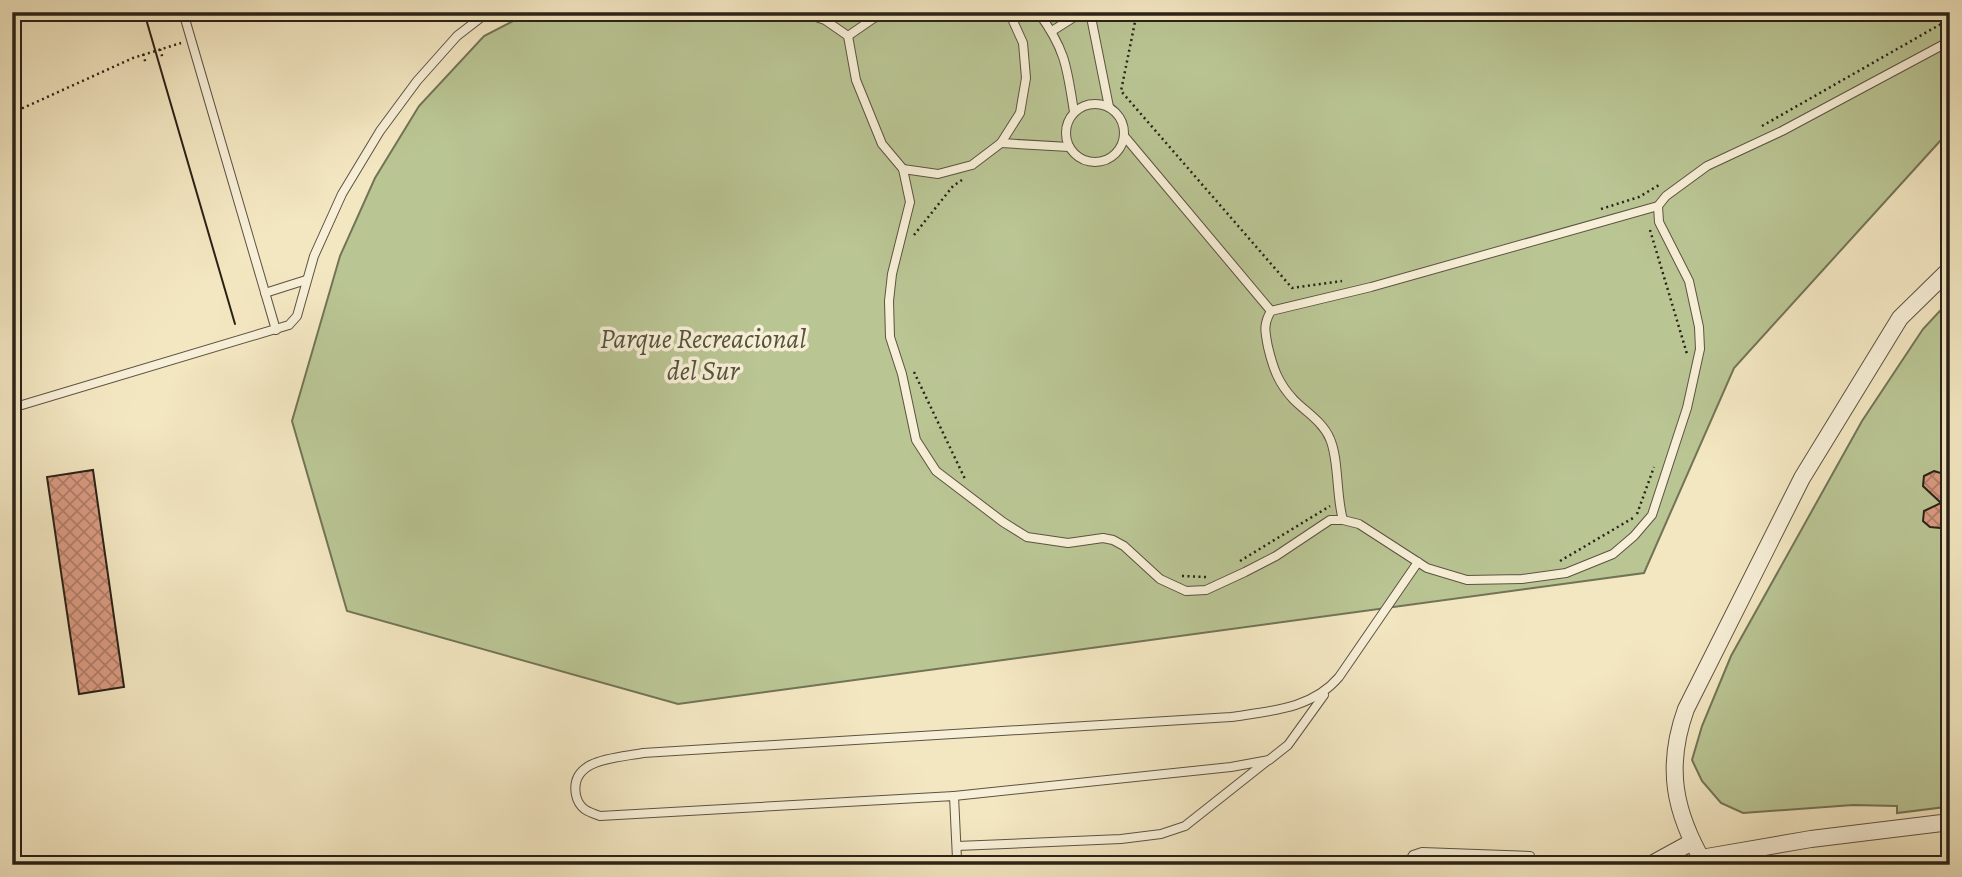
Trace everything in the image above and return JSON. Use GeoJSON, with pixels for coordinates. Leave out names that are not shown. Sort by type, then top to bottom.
{"type":"FeatureCollection","features":[{"type":"Feature","properties":{"kind":"street"},"geometry":{"type":"LineString","coordinates":[[1950,269],[1900,318],[1802,478],[1686,709],[1673,757],[1674,784],[1699,862],[1811,839],[1950,822]]}},
{"type":"Feature","properties":{"kind":"street"},"geometry":{"type":"LineString","coordinates":[[1650,865],[1692,842]]}},
{"type":"Feature","properties":{"kind":"lane"},"geometry":{"type":"LineString","coordinates":[[183,12],[276,330]]}},
{"type":"Feature","properties":{"kind":"lane"},"geometry":{"type":"LineString","coordinates":[[12,408],[289,326],[297,316],[314,256],[342,194],[380,131],[416,81],[457,36],[488,12]]}},
{"type":"Feature","properties":{"kind":"lane"},"geometry":{"type":"LineString","coordinates":[[801,12],[825,20],[848,36],[856,80],[882,145],[903,169],[911,202],[892,274],[889,301],[890,337],[902,374],[916,440],[936,471],[1027,537],[1068,543],[1103,538],[1113,540],[1124,546],[1160,579],[1186,592],[1206,590],[1276,556],[1330,520],[1359,524],[1418,562],[1446,575],[1467,580],[1501,580],[1566,573],[1613,554],[1634,536],[1652,515],[1687,408],[1700,349],[1699,327],[1689,281],[1659,222],[1658,206]]}},
{"type":"Feature","properties":{"kind":"lane"},"geometry":{"type":"LineString","coordinates":[[848,36],[874,18],[889,12]]}},
{"type":"Feature","properties":{"kind":"lane"},"geometry":{"type":"LineString","coordinates":[[903,169],[939,174],[972,164],[1001,143],[1020,113],[1026,78],[1023,43],[1009,12]]}},
{"type":"Feature","properties":{"kind":"lane"},"geometry":{"type":"LineString","coordinates":[[1038,12],[1052,31],[1065,59],[1074,113]]}},
{"type":"Feature","properties":{"kind":"lane"},"geometry":{"type":"LineString","coordinates":[[1052,31],[1082,12]]}},
{"type":"Feature","properties":{"kind":"lane"},"geometry":{"type":"LineString","coordinates":[[1090,12],[1109,107]]}},
{"type":"Feature","properties":{"kind":"lane"},"geometry":{"type":"LineString","coordinates":[[1945,22],[1946,12]]}},
{"type":"Feature","properties":{"kind":"lane"},"geometry":{"type":"LineString","coordinates":[[1343,520],[1331,440],[1314,416],[1293,399],[1274,373],[1265,330],[1271,311],[1371,287],[1658,206],[1666,196],[1707,166],[1783,131],[1950,41]]}},
{"type":"Feature","properties":{"kind":"lane"},"geometry":{"type":"LineString","coordinates":[[1125,138],[1117,154],[1101,163],[1082,160],[1069,147],[1066,129],[1074,113],[1091,104],[1109,107],[1122,119],[1125,138],[1271,311]]}},
{"type":"Feature","properties":{"kind":"lane"},"geometry":{"type":"LineString","coordinates":[[1001,143],[1069,147]]}},
{"type":"Feature","properties":{"kind":"lane"},"geometry":{"type":"LineString","coordinates":[[265,292],[306,281]]}},
{"type":"Feature","properties":{"kind":"lane"},"geometry":{"type":"LineString","coordinates":[[957,846],[1121,839],[1161,834],[1185,826],[1288,745],[1418,562]]}},
{"type":"Feature","properties":{"kind":"lane"},"geometry":{"type":"LineString","coordinates":[[1269,760],[1231,767],[954,796],[600,816],[586,812],[578,803],[575,783],[581,771],[593,763],[643,752],[1231,717],[1309,701],[1327,691]]}},
{"type":"Feature","properties":{"kind":"lane"},"geometry":{"type":"LineString","coordinates":[[954,796],[960,865]]}},
{"type":"Feature","properties":{"kind":"lane"},"geometry":{"type":"LineString","coordinates":[[1407,865],[1413,855],[1422,852],[1530,856]]}},
{"type":"Feature","properties":{"kind":"path"},"geometry":{"type":"LineString","coordinates":[[1137,12],[1121,91],[1292,288],[1343,281]]}},
{"type":"Feature","properties":{"kind":"path"},"geometry":{"type":"LineString","coordinates":[[1760,128],[1945,22]]}},
{"type":"Feature","properties":{"kind":"path"},"geometry":{"type":"LineString","coordinates":[[12,113],[143,54],[191,40]]}},
{"type":"Feature","properties":{"kind":"path"},"geometry":{"type":"LineString","coordinates":[[160,49],[163,59]]}},
{"type":"Feature","properties":{"kind":"path"},"geometry":{"type":"LineString","coordinates":[[143,54],[146,64]]}},
{"type":"Feature","properties":{"kind":"path"},"geometry":{"type":"LineString","coordinates":[[911,239],[953,186],[963,180]]}},
{"type":"Feature","properties":{"kind":"path"},"geometry":{"type":"LineString","coordinates":[[1600,209],[1639,197],[1663,183]]}},
{"type":"Feature","properties":{"kind":"path"},"geometry":{"type":"LineString","coordinates":[[1639,197],[1689,360]]}},
{"type":"Feature","properties":{"kind":"path"},"geometry":{"type":"LineString","coordinates":[[909,361],[969,486]]}},
{"type":"Feature","properties":{"kind":"path"},"geometry":{"type":"LineString","coordinates":[[1556,564],[1636,516],[1656,464]]}},
{"type":"Feature","properties":{"kind":"path"},"geometry":{"type":"LineString","coordinates":[[1237,563],[1329,506],[1339,506]]}},
{"type":"Feature","properties":{"kind":"path"},"geometry":{"type":"LineString","coordinates":[[1172,576],[1213,577]]}},
{"type":"Feature","properties":{"kind":"green space","name":"Parque Recreacional del Sur"},"geometry":{"type":"Polygon","coordinates":[[[531,12],[1950,12],[1950,130],[1734,368],[1644,573],[678,704],[347,611],[292,421],[340,256],[375,178],[419,106],[484,36],[531,12]]]}},
{"type":"Feature","properties":{"kind":"green space"},"geometry":{"type":"Polygon","coordinates":[[[1950,300],[1950,794],[1945,795],[1945,807],[1897,813],[1897,806],[1853,805],[1743,813],[1721,803],[1702,781],[1692,760],[1702,726],[1731,656],[1862,421],[1923,329],[1950,300]]]}},
{"type":"Feature","properties":{"kind":"building"},"geometry":{"type":"Polygon","coordinates":[[[93,470],[124,687],[79,694],[47,477],[93,470]]]}},
{"type":"Feature","properties":{"kind":"building"},"geometry":{"type":"Polygon","coordinates":[[[1934,471],[1950,476],[1950,529],[1930,527],[1923,521],[1924,511],[1941,503],[1923,486],[1924,476],[1934,471]]]}},
{"type":"Feature","properties":{"kind":"tram line"},"geometry":{"type":"LineString","coordinates":[[144,12],[235,324]]}}]}
